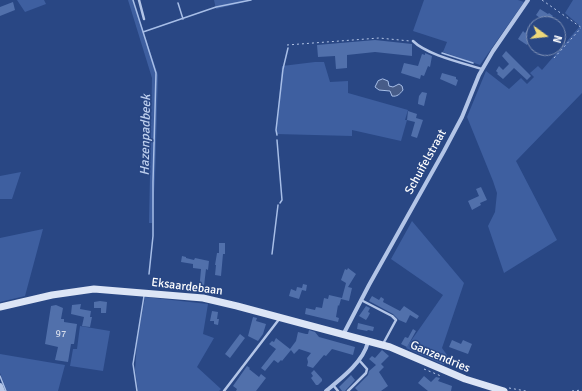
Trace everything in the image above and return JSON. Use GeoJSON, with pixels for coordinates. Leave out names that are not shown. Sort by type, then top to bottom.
{"type":"FeatureCollection","features":[{"type":"Feature","properties":{"kind":"main road","name":"Eksaardebaan"},"geometry":{"type":"LineString","coordinates":[[0,307],[66,293],[94,289],[202,298],[225,302],[368,342]]}},
{"type":"Feature","properties":{"kind":"main road","name":"Ganzendries"},"geometry":{"type":"LineString","coordinates":[[368,342],[383,345],[465,379],[504,391]]}},
{"type":"Feature","properties":{"kind":"street","name":"Schuifelstraat"},"geometry":{"type":"LineString","coordinates":[[343,335],[462,117],[482,69],[528,0]]}},
{"type":"Feature","properties":{"kind":"street"},"geometry":{"type":"LineString","coordinates":[[326,391],[358,360],[365,350],[368,342]]}},
{"type":"Feature","properties":{"kind":"street"},"geometry":{"type":"LineString","coordinates":[[0,386],[2,391]]}},
{"type":"Feature","properties":{"kind":"lane"},"geometry":{"type":"LineString","coordinates":[[139,0],[144,19]]}},
{"type":"Feature","properties":{"kind":"lane"},"geometry":{"type":"LineString","coordinates":[[413,41],[419,47],[449,59],[482,69]]}},
{"type":"Feature","properties":{"kind":"lane"},"geometry":{"type":"LineString","coordinates":[[361,300],[392,316],[396,320],[383,345]]}},
{"type":"Feature","properties":{"kind":"lane"},"geometry":{"type":"LineString","coordinates":[[224,391],[280,318]]}},
{"type":"Feature","properties":{"kind":"lane"},"geometry":{"type":"LineString","coordinates":[[348,391],[366,373],[367,369],[358,360]]}},
{"type":"Feature","properties":{"kind":"lane"},"geometry":{"type":"LineString","coordinates":[[333,385],[338,391]]}},
{"type":"Feature","properties":{"kind":"path"},"geometry":{"type":"LineString","coordinates":[[542,0],[581,28],[554,58]]}},
{"type":"Feature","properties":{"kind":"path"},"geometry":{"type":"LineString","coordinates":[[287,45],[379,38],[413,41]]}},
{"type":"Feature","properties":{"kind":"path"},"geometry":{"type":"LineString","coordinates":[[572,391],[582,390]]}},
{"type":"Feature","properties":{"kind":"shaded area"},"geometry":{"type":"Polygon","coordinates":[[[17,0],[44,0],[46,4],[25,12],[17,0]]]}},
{"type":"Feature","properties":{"kind":"shaded area"},"geometry":{"type":"Polygon","coordinates":[[[128,0],[133,0],[158,75],[152,223],[149,223],[152,78],[128,0]]]}},
{"type":"Feature","properties":{"kind":"shaded area"},"geometry":{"type":"Polygon","coordinates":[[[214,0],[253,0],[216,9],[214,0]]]}},
{"type":"Feature","properties":{"kind":"shaded area"},"geometry":{"type":"Polygon","coordinates":[[[424,0],[518,0],[524,2],[480,65],[443,52],[447,42],[413,31],[424,0]]]}},
{"type":"Feature","properties":{"kind":"shaded area"},"geometry":{"type":"Polygon","coordinates":[[[573,0],[582,0],[582,93],[516,161],[557,240],[504,273],[488,226],[495,212],[497,193],[467,117],[486,71],[509,89],[521,78],[527,84],[534,77],[530,73],[538,66],[542,70],[554,56],[566,56],[566,42],[580,26],[565,13],[573,0]]]}},
{"type":"Feature","properties":{"kind":"shaded area"},"geometry":{"type":"Polygon","coordinates":[[[324,62],[330,82],[348,81],[348,93],[408,110],[405,120],[407,120],[401,141],[352,130],[352,136],[276,134],[282,66],[324,62]]]}},
{"type":"Feature","properties":{"kind":"shaded area"},"geometry":{"type":"Polygon","coordinates":[[[383,79],[388,81],[389,86],[393,87],[399,84],[402,86],[403,90],[398,95],[392,96],[390,91],[379,90],[375,87],[378,81],[383,79]]]}},
{"type":"Feature","properties":{"kind":"shaded area"},"geometry":{"type":"Polygon","coordinates":[[[21,172],[12,199],[0,199],[0,176],[21,172]]]}},
{"type":"Feature","properties":{"kind":"shaded area"},"geometry":{"type":"Polygon","coordinates":[[[412,221],[464,283],[442,348],[447,355],[444,365],[406,348],[443,295],[391,259],[412,221]]]}},
{"type":"Feature","properties":{"kind":"shaded area"},"geometry":{"type":"Polygon","coordinates":[[[43,229],[25,296],[0,302],[0,238],[43,229]]]}},
{"type":"Feature","properties":{"kind":"shaded area"},"geometry":{"type":"Polygon","coordinates":[[[145,297],[208,304],[203,334],[214,338],[197,367],[221,389],[219,391],[138,391],[135,370],[137,343],[145,297]]]}},
{"type":"Feature","properties":{"kind":"shaded area"},"geometry":{"type":"Polygon","coordinates":[[[80,326],[110,331],[103,371],[70,366],[73,349],[77,349],[80,326]]]}},
{"type":"Feature","properties":{"kind":"shaded area"},"geometry":{"type":"Polygon","coordinates":[[[0,354],[65,365],[58,391],[7,391],[0,373],[0,354]]]}},
{"type":"Feature","properties":{"kind":"building"},"geometry":{"type":"Polygon","coordinates":[[[13,2],[15,10],[0,16],[0,7],[13,2]]]}},
{"type":"Feature","properties":{"kind":"building"},"geometry":{"type":"Polygon","coordinates":[[[540,9],[553,16],[537,16],[536,15],[540,9]]]}},
{"type":"Feature","properties":{"kind":"building"},"geometry":{"type":"Polygon","coordinates":[[[523,31],[525,33],[526,32],[526,44],[518,39],[523,31]]]}},
{"type":"Feature","properties":{"kind":"building"},"geometry":{"type":"Polygon","coordinates":[[[375,40],[412,44],[412,56],[375,52],[347,55],[347,68],[336,69],[335,56],[318,57],[317,45],[375,40]]]}},
{"type":"Feature","properties":{"kind":"building"},"geometry":{"type":"Polygon","coordinates":[[[506,51],[531,76],[527,80],[514,68],[503,79],[497,74],[498,73],[496,71],[499,66],[503,70],[509,64],[502,56],[506,51]]]}},
{"type":"Feature","properties":{"kind":"building"},"geometry":{"type":"Polygon","coordinates":[[[425,53],[432,56],[430,67],[428,66],[424,76],[421,75],[420,79],[401,73],[404,63],[418,66],[422,54],[425,55],[425,53]]]}},
{"type":"Feature","properties":{"kind":"building"},"geometry":{"type":"Polygon","coordinates":[[[442,73],[456,77],[458,80],[456,86],[440,79],[442,73]]]}},
{"type":"Feature","properties":{"kind":"building"},"geometry":{"type":"Polygon","coordinates":[[[422,92],[427,93],[424,106],[418,104],[419,96],[422,92]]]}},
{"type":"Feature","properties":{"kind":"building"},"geometry":{"type":"Polygon","coordinates":[[[408,111],[417,114],[416,118],[423,120],[417,138],[411,136],[415,122],[407,120],[408,111]]]}},
{"type":"Feature","properties":{"kind":"building"},"geometry":{"type":"Polygon","coordinates":[[[481,187],[487,200],[480,203],[481,205],[472,210],[468,201],[479,196],[476,189],[481,187]]]}},
{"type":"Feature","properties":{"kind":"building"},"geometry":{"type":"Polygon","coordinates":[[[219,243],[225,243],[225,254],[223,254],[221,276],[215,275],[217,253],[219,253],[219,243]]]}},
{"type":"Feature","properties":{"kind":"building"},"geometry":{"type":"Polygon","coordinates":[[[182,256],[194,260],[195,258],[209,261],[208,270],[206,269],[204,286],[212,287],[211,294],[199,292],[201,269],[193,268],[193,264],[181,262],[182,256]]]}},
{"type":"Feature","properties":{"kind":"building"},"geometry":{"type":"Polygon","coordinates":[[[348,268],[356,274],[348,287],[352,288],[349,301],[341,299],[339,306],[338,305],[336,317],[339,318],[338,322],[305,314],[306,308],[315,310],[316,307],[322,308],[324,298],[328,299],[329,295],[342,298],[346,283],[341,280],[345,269],[347,270],[348,268]]]}},
{"type":"Feature","properties":{"kind":"building"},"geometry":{"type":"Polygon","coordinates":[[[303,284],[307,285],[306,291],[302,290],[299,299],[289,296],[291,289],[296,291],[297,287],[302,288],[303,284]]]}},
{"type":"Feature","properties":{"kind":"building"},"geometry":{"type":"Polygon","coordinates":[[[372,296],[379,300],[381,297],[384,299],[383,302],[400,311],[404,306],[419,316],[417,319],[410,315],[406,323],[369,301],[372,296]]]}},
{"type":"Feature","properties":{"kind":"building"},"geometry":{"type":"Polygon","coordinates":[[[94,302],[107,302],[106,313],[101,313],[101,308],[94,308],[94,302]]]}},
{"type":"Feature","properties":{"kind":"building"},"geometry":{"type":"Polygon","coordinates":[[[81,304],[80,309],[91,311],[90,317],[92,317],[90,327],[82,326],[84,317],[71,314],[72,305],[81,304]]]}},
{"type":"Feature","properties":{"kind":"building"},"geometry":{"type":"Polygon","coordinates":[[[56,305],[63,308],[61,319],[64,319],[64,322],[77,324],[74,344],[71,344],[68,362],[55,360],[58,347],[45,344],[51,306],[56,305]]]}},
{"type":"Feature","properties":{"kind":"building"},"geometry":{"type":"Polygon","coordinates":[[[366,306],[370,308],[368,312],[370,313],[366,320],[359,316],[366,306]]]}},
{"type":"Feature","properties":{"kind":"building"},"geometry":{"type":"Polygon","coordinates":[[[212,311],[218,312],[218,325],[214,324],[214,321],[210,321],[212,311]]]}},
{"type":"Feature","properties":{"kind":"building"},"geometry":{"type":"Polygon","coordinates":[[[253,317],[257,318],[256,321],[266,324],[263,334],[258,341],[248,336],[253,317]]]}},
{"type":"Feature","properties":{"kind":"building"},"geometry":{"type":"Polygon","coordinates":[[[358,323],[374,327],[373,331],[357,329],[358,323]]]}},
{"type":"Feature","properties":{"kind":"building"},"geometry":{"type":"Polygon","coordinates":[[[413,329],[416,331],[407,347],[401,344],[405,337],[408,338],[413,329]]]}},
{"type":"Feature","properties":{"kind":"building"},"geometry":{"type":"Polygon","coordinates":[[[309,330],[315,332],[319,337],[355,347],[353,355],[332,349],[326,356],[324,355],[313,368],[307,366],[307,358],[311,353],[299,349],[294,354],[291,350],[282,361],[281,360],[278,363],[274,360],[265,371],[261,368],[276,349],[269,344],[272,341],[274,342],[276,338],[290,349],[296,341],[298,332],[308,334],[309,330]]]}},
{"type":"Feature","properties":{"kind":"building"},"geometry":{"type":"Polygon","coordinates":[[[240,334],[245,338],[230,358],[225,354],[240,334]]]}},
{"type":"Feature","properties":{"kind":"building"},"geometry":{"type":"Polygon","coordinates":[[[452,340],[461,344],[463,340],[472,344],[468,354],[449,347],[452,340]]]}},
{"type":"Feature","properties":{"kind":"building"},"geometry":{"type":"Polygon","coordinates":[[[382,350],[389,356],[381,364],[384,367],[379,372],[388,386],[381,391],[358,391],[355,388],[376,365],[369,359],[372,356],[375,358],[382,350]]]}},
{"type":"Feature","properties":{"kind":"building"},"geometry":{"type":"Polygon","coordinates":[[[247,366],[259,377],[261,374],[266,378],[256,391],[236,391],[237,389],[233,386],[247,366]]]}},
{"type":"Feature","properties":{"kind":"building"},"geometry":{"type":"Polygon","coordinates":[[[314,370],[322,379],[318,385],[316,385],[311,378],[313,376],[311,373],[314,370]]]}},
{"type":"Feature","properties":{"kind":"building"},"geometry":{"type":"Polygon","coordinates":[[[351,375],[355,380],[345,391],[342,391],[339,387],[351,375]]]}},
{"type":"Feature","properties":{"kind":"building"},"geometry":{"type":"Polygon","coordinates":[[[424,376],[431,382],[436,377],[440,378],[438,381],[452,386],[451,391],[428,391],[418,383],[424,376]]]}},
{"type":"Feature","properties":{"kind":"waterway","name":"Hazenpadbeek"},"geometry":{"type":"LineString","coordinates":[[133,0],[156,73],[153,236],[149,274]]}},
{"type":"Feature","properties":{"kind":"waterway"},"geometry":{"type":"LineString","coordinates":[[143,32],[216,7],[251,0]]}},
{"type":"Feature","properties":{"kind":"waterway"},"geometry":{"type":"LineString","coordinates":[[178,3],[183,19]]}},
{"type":"Feature","properties":{"kind":"waterway"},"geometry":{"type":"LineString","coordinates":[[277,135],[276,130],[283,69],[288,48]]}},
{"type":"Feature","properties":{"kind":"waterway"},"geometry":{"type":"LineString","coordinates":[[442,53],[473,63]]}},
{"type":"Feature","properties":{"kind":"waterway"},"geometry":{"type":"LineString","coordinates":[[277,140],[282,200],[280,203]]}},
{"type":"Feature","properties":{"kind":"waterway"},"geometry":{"type":"LineString","coordinates":[[272,254],[278,205]]}},
{"type":"Feature","properties":{"kind":"waterway","name":"Hazenpadbeek"},"geometry":{"type":"LineString","coordinates":[[137,391],[133,364],[144,296]]}},
{"type":"Feature","properties":{"kind":"waterway"},"geometry":{"type":"LineString","coordinates":[[0,376],[6,391]]}}]}
